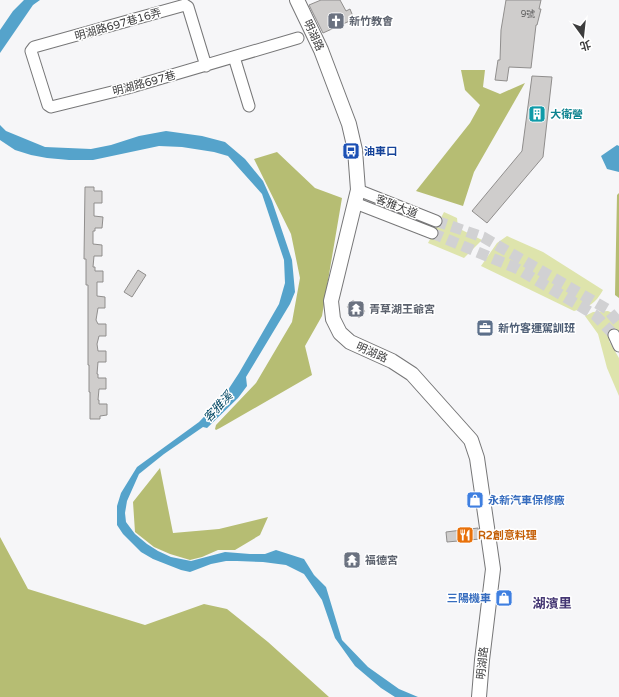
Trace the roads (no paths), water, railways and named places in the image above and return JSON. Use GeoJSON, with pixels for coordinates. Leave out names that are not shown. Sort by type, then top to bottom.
{"type":"FeatureCollection","features":[{"type":"Feature","properties":{"kind":"main road","name":"明湖路"},"geometry":{"type":"LineString","coordinates":[[297,0],[321,50],[349,124],[355,150],[356,197],[331,301],[331,313],[336,327],[350,342],[392,361],[412,374],[471,440],[477,458],[493,569],[479,693]]}},
{"type":"Feature","properties":{"kind":"street","name":"明湖路697巷16弄"},"geometry":{"type":"LineString","coordinates":[[34,47],[185,5],[188,7],[206,66]]}},
{"type":"Feature","properties":{"kind":"street","name":"明湖路697巷"},"geometry":{"type":"LineString","coordinates":[[34,47],[31,51],[48,105],[51,107],[128,88],[298,38]]}},
{"type":"Feature","properties":{"kind":"street"},"geometry":{"type":"LineString","coordinates":[[234,57],[249,106]]}},
{"type":"Feature","properties":{"kind":"street","name":"客雅大道"},"geometry":{"type":"LineString","coordinates":[[356,197],[436,221]]}},
{"type":"Feature","properties":{"kind":"street","name":"客雅大道"},"geometry":{"type":"LineString","coordinates":[[356,197],[432,232]]}},
{"type":"Feature","properties":{"kind":"street"},"geometry":{"type":"LineString","coordinates":[[614,335],[619,346]]}},
{"type":"Feature","properties":{"kind":"water"},"geometry":{"type":"Polygon","coordinates":[[[24,0],[40,0],[33,5],[0,53],[0,30],[13,11],[24,0]]]}},
{"type":"Feature","properties":{"kind":"water","name":"客雅溪"},"geometry":{"type":"Polygon","coordinates":[[[0,125],[6,131],[45,147],[91,149],[111,145],[139,136],[166,131],[202,136],[225,142],[245,159],[263,181],[272,201],[292,260],[295,292],[290,304],[246,377],[247,386],[238,398],[207,428],[203,427],[164,454],[139,474],[127,501],[125,513],[126,522],[135,534],[147,544],[171,557],[191,561],[225,552],[265,554],[276,550],[304,559],[314,575],[326,587],[342,640],[368,667],[399,689],[418,697],[395,697],[381,688],[355,666],[335,638],[322,600],[304,574],[286,565],[237,561],[226,561],[211,564],[190,572],[181,570],[153,559],[141,552],[123,534],[117,525],[117,506],[121,493],[137,467],[199,422],[224,396],[279,304],[285,283],[284,260],[262,194],[228,156],[214,152],[182,147],[159,146],[93,160],[47,158],[15,150],[0,140],[0,125]]]}},
{"type":"Feature","properties":{"kind":"water"},"geometry":{"type":"Polygon","coordinates":[[[617,145],[619,146],[619,172],[607,169],[601,156],[617,145]]]}},
{"type":"Feature","properties":{"kind":"tunnel"},"geometry":{"type":"LineString","coordinates":[[436,221],[483,237],[607,309],[619,323]]}},
{"type":"Feature","properties":{"kind":"tunnel"},"geometry":{"type":"LineString","coordinates":[[432,233],[518,269],[595,315],[614,335]]}},
{"type":"Feature","properties":{"kind":"place","name":"新竹教會"},"geometry":{"type":"Point","coordinates":[336,21]}},
{"type":"Feature","properties":{"kind":"place","name":"大衛營"},"geometry":{"type":"Point","coordinates":[537,114]}},
{"type":"Feature","properties":{"kind":"place","name":"油車口"},"geometry":{"type":"Point","coordinates":[351,151]}},
{"type":"Feature","properties":{"kind":"place","name":"青草湖王爺宮"},"geometry":{"type":"Point","coordinates":[356,309]}},
{"type":"Feature","properties":{"kind":"place","name":"新竹客運駕訓班"},"geometry":{"type":"Point","coordinates":[485,328]}},
{"type":"Feature","properties":{"kind":"place","name":"永新汽車保修廠"},"geometry":{"type":"Point","coordinates":[475,500]}},
{"type":"Feature","properties":{"kind":"place","name":"R2創意料理"},"geometry":{"type":"Point","coordinates":[465,535]}},
{"type":"Feature","properties":{"kind":"place","name":"福德宮"},"geometry":{"type":"Point","coordinates":[352,560]}},
{"type":"Feature","properties":{"kind":"place","name":"三陽機車"},"geometry":{"type":"Point","coordinates":[504,598]}},
{"type":"Feature","properties":{"kind":"district","name":"湖濱里"},"geometry":{"type":"Point","coordinates":[552,603]}}]}
